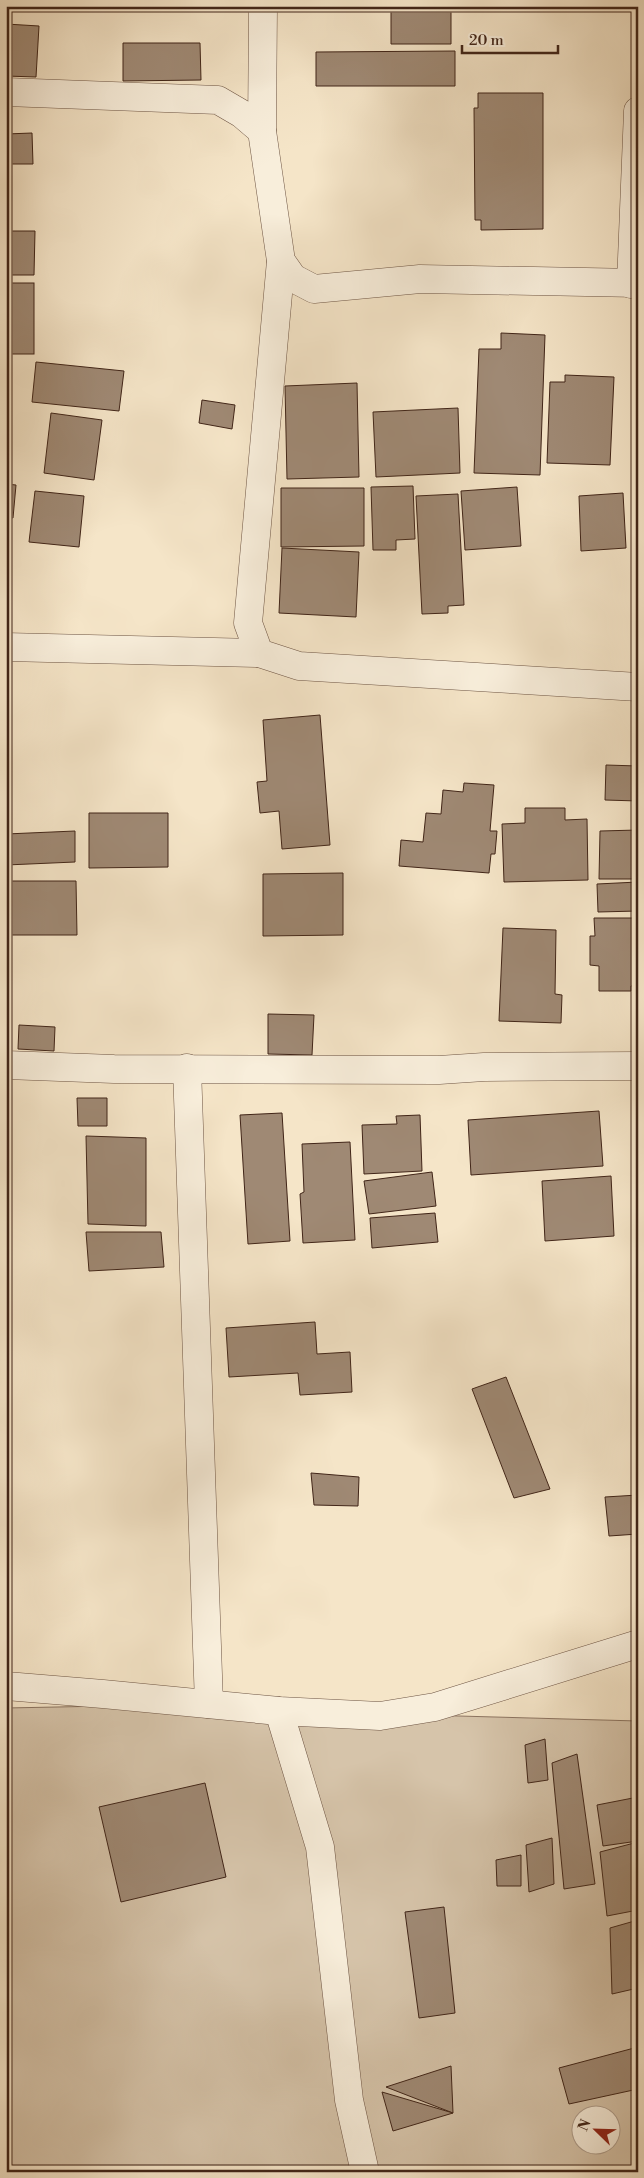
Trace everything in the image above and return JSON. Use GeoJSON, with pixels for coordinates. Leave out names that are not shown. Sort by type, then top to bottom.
{"type":"FeatureCollection","features":[{"type":"Feature","properties":{"kind":"street"},"geometry":{"type":"LineString","coordinates":[[260,652],[248,623],[281,261],[262,131],[263,6]]}},
{"type":"Feature","properties":{"kind":"street"},"geometry":{"type":"LineString","coordinates":[[6,92],[218,100],[242,114],[262,131]]}},
{"type":"Feature","properties":{"kind":"street"},"geometry":{"type":"LineString","coordinates":[[281,261],[293,278],[314,289],[420,279],[634,284],[638,111]]}},
{"type":"Feature","properties":{"kind":"street"},"geometry":{"type":"LineString","coordinates":[[6,647],[260,652],[299,666],[638,687]]}},
{"type":"Feature","properties":{"kind":"street"},"geometry":{"type":"LineString","coordinates":[[6,1065],[114,1069],[439,1070],[484,1067],[638,1066]]}},
{"type":"Feature","properties":{"kind":"street"},"geometry":{"type":"LineString","coordinates":[[187,1068],[209,1704]]}},
{"type":"Feature","properties":{"kind":"street"},"geometry":{"type":"LineString","coordinates":[[6,1686],[279,1711],[380,1716],[435,1707],[638,1644]]}},
{"type":"Feature","properties":{"kind":"street"},"geometry":{"type":"LineString","coordinates":[[279,1711],[320,1847],[349,2100],[365,2172]]}},
{"type":"Feature","properties":{"kind":"shaded area"},"geometry":{"type":"Polygon","coordinates":[[[209,1704],[279,1711],[638,1721],[638,2172],[6,2172],[6,1708],[209,1704]]]}},
{"type":"Feature","properties":{"kind":"building"},"geometry":{"type":"Polygon","coordinates":[[[391,7],[451,8],[451,44],[391,44],[391,7]]]}},
{"type":"Feature","properties":{"kind":"building"},"geometry":{"type":"Polygon","coordinates":[[[6,24],[39,26],[36,77],[6,76],[6,24]]]}},
{"type":"Feature","properties":{"kind":"building"},"geometry":{"type":"Polygon","coordinates":[[[123,43],[200,43],[201,80],[123,81],[123,43]]]}},
{"type":"Feature","properties":{"kind":"building"},"geometry":{"type":"Polygon","coordinates":[[[455,51],[455,86],[316,86],[316,52],[455,51]]]}},
{"type":"Feature","properties":{"kind":"building"},"geometry":{"type":"Polygon","coordinates":[[[478,93],[543,93],[543,229],[481,230],[481,220],[475,220],[474,108],[478,108],[478,93]]]}},
{"type":"Feature","properties":{"kind":"building"},"geometry":{"type":"Polygon","coordinates":[[[32,133],[33,164],[6,164],[6,134],[32,133]]]}},
{"type":"Feature","properties":{"kind":"building"},"geometry":{"type":"Polygon","coordinates":[[[6,231],[35,231],[34,275],[6,275],[6,231]]]}},
{"type":"Feature","properties":{"kind":"building"},"geometry":{"type":"Polygon","coordinates":[[[6,283],[34,283],[34,354],[6,354],[6,283]]]}},
{"type":"Feature","properties":{"kind":"building"},"geometry":{"type":"Polygon","coordinates":[[[501,333],[545,335],[540,475],[474,473],[479,349],[501,349],[501,333]]]}},
{"type":"Feature","properties":{"kind":"building"},"geometry":{"type":"Polygon","coordinates":[[[36,362],[124,371],[119,411],[32,402],[36,362]]]}},
{"type":"Feature","properties":{"kind":"building"},"geometry":{"type":"Polygon","coordinates":[[[565,375],[614,377],[610,465],[547,463],[550,382],[565,382],[565,375]]]}},
{"type":"Feature","properties":{"kind":"building"},"geometry":{"type":"Polygon","coordinates":[[[357,383],[359,477],[287,479],[285,386],[357,383]]]}},
{"type":"Feature","properties":{"kind":"building"},"geometry":{"type":"Polygon","coordinates":[[[202,400],[235,405],[232,429],[199,423],[202,400]]]}},
{"type":"Feature","properties":{"kind":"building"},"geometry":{"type":"Polygon","coordinates":[[[458,408],[460,473],[376,477],[373,412],[458,408]]]}},
{"type":"Feature","properties":{"kind":"building"},"geometry":{"type":"Polygon","coordinates":[[[51,413],[102,420],[94,480],[44,473],[51,413]]]}},
{"type":"Feature","properties":{"kind":"building"},"geometry":{"type":"Polygon","coordinates":[[[6,484],[16,485],[13,518],[6,517],[6,484]]]}},
{"type":"Feature","properties":{"kind":"building"},"geometry":{"type":"Polygon","coordinates":[[[413,486],[415,539],[396,540],[396,550],[373,550],[371,487],[413,486]]]}},
{"type":"Feature","properties":{"kind":"building"},"geometry":{"type":"Polygon","coordinates":[[[517,487],[521,546],[465,550],[461,491],[517,487]]]}},
{"type":"Feature","properties":{"kind":"building"},"geometry":{"type":"Polygon","coordinates":[[[281,488],[364,488],[364,546],[281,547],[281,488]]]}},
{"type":"Feature","properties":{"kind":"building"},"geometry":{"type":"Polygon","coordinates":[[[35,491],[84,496],[79,547],[29,542],[35,491]]]}},
{"type":"Feature","properties":{"kind":"building"},"geometry":{"type":"Polygon","coordinates":[[[623,493],[626,548],[581,551],[579,496],[623,493]]]}},
{"type":"Feature","properties":{"kind":"building"},"geometry":{"type":"Polygon","coordinates":[[[458,494],[464,605],[448,606],[448,613],[422,614],[416,496],[458,494]]]}},
{"type":"Feature","properties":{"kind":"building"},"geometry":{"type":"Polygon","coordinates":[[[282,548],[359,552],[356,617],[279,613],[282,548]]]}},
{"type":"Feature","properties":{"kind":"building"},"geometry":{"type":"Polygon","coordinates":[[[320,715],[330,845],[282,849],[279,811],[260,813],[257,782],[267,781],[263,720],[320,715]]]}},
{"type":"Feature","properties":{"kind":"building"},"geometry":{"type":"Polygon","coordinates":[[[606,765],[638,766],[638,801],[605,800],[606,765]]]}},
{"type":"Feature","properties":{"kind":"building"},"geometry":{"type":"Polygon","coordinates":[[[464,783],[494,785],[490,831],[497,831],[495,854],[491,854],[489,873],[399,866],[401,840],[423,842],[426,813],[441,814],[443,790],[463,792],[464,783]]]}},
{"type":"Feature","properties":{"kind":"building"},"geometry":{"type":"Polygon","coordinates":[[[525,808],[565,808],[565,820],[587,819],[588,880],[504,882],[502,824],[525,823],[525,808]]]}},
{"type":"Feature","properties":{"kind":"building"},"geometry":{"type":"Polygon","coordinates":[[[89,813],[168,813],[168,867],[89,868],[89,813]]]}},
{"type":"Feature","properties":{"kind":"building"},"geometry":{"type":"Polygon","coordinates":[[[638,830],[638,879],[599,879],[600,831],[638,830]]]}},
{"type":"Feature","properties":{"kind":"building"},"geometry":{"type":"Polygon","coordinates":[[[75,831],[75,862],[6,865],[6,834],[75,831]]]}},
{"type":"Feature","properties":{"kind":"building"},"geometry":{"type":"Polygon","coordinates":[[[343,873],[343,935],[263,936],[263,874],[343,873]]]}},
{"type":"Feature","properties":{"kind":"building"},"geometry":{"type":"Polygon","coordinates":[[[10,881],[76,881],[77,935],[10,935],[10,881]]]}},
{"type":"Feature","properties":{"kind":"building"},"geometry":{"type":"Polygon","coordinates":[[[638,882],[638,911],[598,912],[597,884],[638,882]]]}},
{"type":"Feature","properties":{"kind":"building"},"geometry":{"type":"Polygon","coordinates":[[[594,918],[638,918],[638,985],[631,986],[631,991],[599,991],[599,966],[590,965],[590,936],[595,936],[594,918]]]}},
{"type":"Feature","properties":{"kind":"building"},"geometry":{"type":"Polygon","coordinates":[[[503,928],[556,930],[555,994],[562,995],[561,1023],[499,1021],[503,928]]]}},
{"type":"Feature","properties":{"kind":"building"},"geometry":{"type":"Polygon","coordinates":[[[268,1014],[314,1015],[312,1055],[268,1054],[268,1014]]]}},
{"type":"Feature","properties":{"kind":"building"},"geometry":{"type":"Polygon","coordinates":[[[19,1025],[55,1027],[54,1051],[18,1049],[19,1025]]]}},
{"type":"Feature","properties":{"kind":"building"},"geometry":{"type":"Polygon","coordinates":[[[77,1098],[107,1098],[107,1126],[78,1126],[77,1098]]]}},
{"type":"Feature","properties":{"kind":"building"},"geometry":{"type":"Polygon","coordinates":[[[599,1111],[603,1166],[471,1175],[468,1120],[599,1111]]]}},
{"type":"Feature","properties":{"kind":"building"},"geometry":{"type":"Polygon","coordinates":[[[282,1113],[290,1241],[248,1244],[240,1115],[282,1113]]]}},
{"type":"Feature","properties":{"kind":"building"},"geometry":{"type":"Polygon","coordinates":[[[420,1115],[422,1171],[364,1174],[362,1125],[397,1124],[396,1116],[420,1115]]]}},
{"type":"Feature","properties":{"kind":"building"},"geometry":{"type":"Polygon","coordinates":[[[86,1136],[146,1138],[146,1226],[88,1224],[86,1136]]]}},
{"type":"Feature","properties":{"kind":"building"},"geometry":{"type":"Polygon","coordinates":[[[350,1142],[355,1240],[303,1243],[300,1194],[304,1192],[302,1144],[350,1142]]]}},
{"type":"Feature","properties":{"kind":"building"},"geometry":{"type":"Polygon","coordinates":[[[432,1172],[436,1206],[369,1214],[364,1181],[432,1172]]]}},
{"type":"Feature","properties":{"kind":"building"},"geometry":{"type":"Polygon","coordinates":[[[611,1176],[614,1236],[545,1241],[542,1181],[611,1176]]]}},
{"type":"Feature","properties":{"kind":"building"},"geometry":{"type":"Polygon","coordinates":[[[435,1213],[438,1242],[372,1248],[370,1218],[435,1213]]]}},
{"type":"Feature","properties":{"kind":"building"},"geometry":{"type":"Polygon","coordinates":[[[86,1232],[161,1232],[164,1267],[89,1271],[86,1232]]]}},
{"type":"Feature","properties":{"kind":"building"},"geometry":{"type":"Polygon","coordinates":[[[315,1322],[317,1354],[350,1352],[352,1392],[300,1395],[298,1373],[229,1377],[226,1328],[315,1322]]]}},
{"type":"Feature","properties":{"kind":"building"},"geometry":{"type":"Polygon","coordinates":[[[506,1377],[550,1489],[514,1498],[472,1389],[506,1377]]]}},
{"type":"Feature","properties":{"kind":"building"},"geometry":{"type":"Polygon","coordinates":[[[311,1473],[359,1477],[358,1506],[314,1505],[311,1473]]]}},
{"type":"Feature","properties":{"kind":"building"},"geometry":{"type":"Polygon","coordinates":[[[638,1495],[638,1534],[609,1536],[605,1497],[638,1495]]]}},
{"type":"Feature","properties":{"kind":"building"},"geometry":{"type":"Polygon","coordinates":[[[545,1739],[548,1780],[528,1783],[525,1745],[545,1739]]]}},
{"type":"Feature","properties":{"kind":"building"},"geometry":{"type":"Polygon","coordinates":[[[577,1754],[595,1884],[564,1889],[552,1763],[577,1754]]]}},
{"type":"Feature","properties":{"kind":"building"},"geometry":{"type":"Polygon","coordinates":[[[205,1783],[226,1877],[121,1902],[99,1807],[205,1783]]]}},
{"type":"Feature","properties":{"kind":"building"},"geometry":{"type":"Polygon","coordinates":[[[638,1797],[638,1841],[603,1846],[597,1805],[638,1797]]]}},
{"type":"Feature","properties":{"kind":"building"},"geometry":{"type":"Polygon","coordinates":[[[552,1838],[554,1884],[529,1892],[526,1845],[552,1838]]]}},
{"type":"Feature","properties":{"kind":"building"},"geometry":{"type":"Polygon","coordinates":[[[638,1842],[638,1910],[607,1916],[600,1852],[638,1842]]]}},
{"type":"Feature","properties":{"kind":"building"},"geometry":{"type":"Polygon","coordinates":[[[521,1855],[521,1886],[497,1886],[496,1860],[521,1855]]]}},
{"type":"Feature","properties":{"kind":"building"},"geometry":{"type":"Polygon","coordinates":[[[444,1907],[455,2013],[419,2018],[405,1912],[444,1907]]]}},
{"type":"Feature","properties":{"kind":"building"},"geometry":{"type":"Polygon","coordinates":[[[638,1920],[638,1988],[612,1994],[610,1928],[638,1920]]]}},
{"type":"Feature","properties":{"kind":"building"},"geometry":{"type":"Polygon","coordinates":[[[638,2047],[638,2089],[569,2104],[559,2068],[638,2047]]]}},
{"type":"Feature","properties":{"kind":"building"},"geometry":{"type":"Polygon","coordinates":[[[451,2066],[453,2113],[386,2087],[451,2066]]]}},
{"type":"Feature","properties":{"kind":"building"},"geometry":{"type":"Polygon","coordinates":[[[382,2092],[453,2113],[393,2131],[382,2092]]]}}]}
